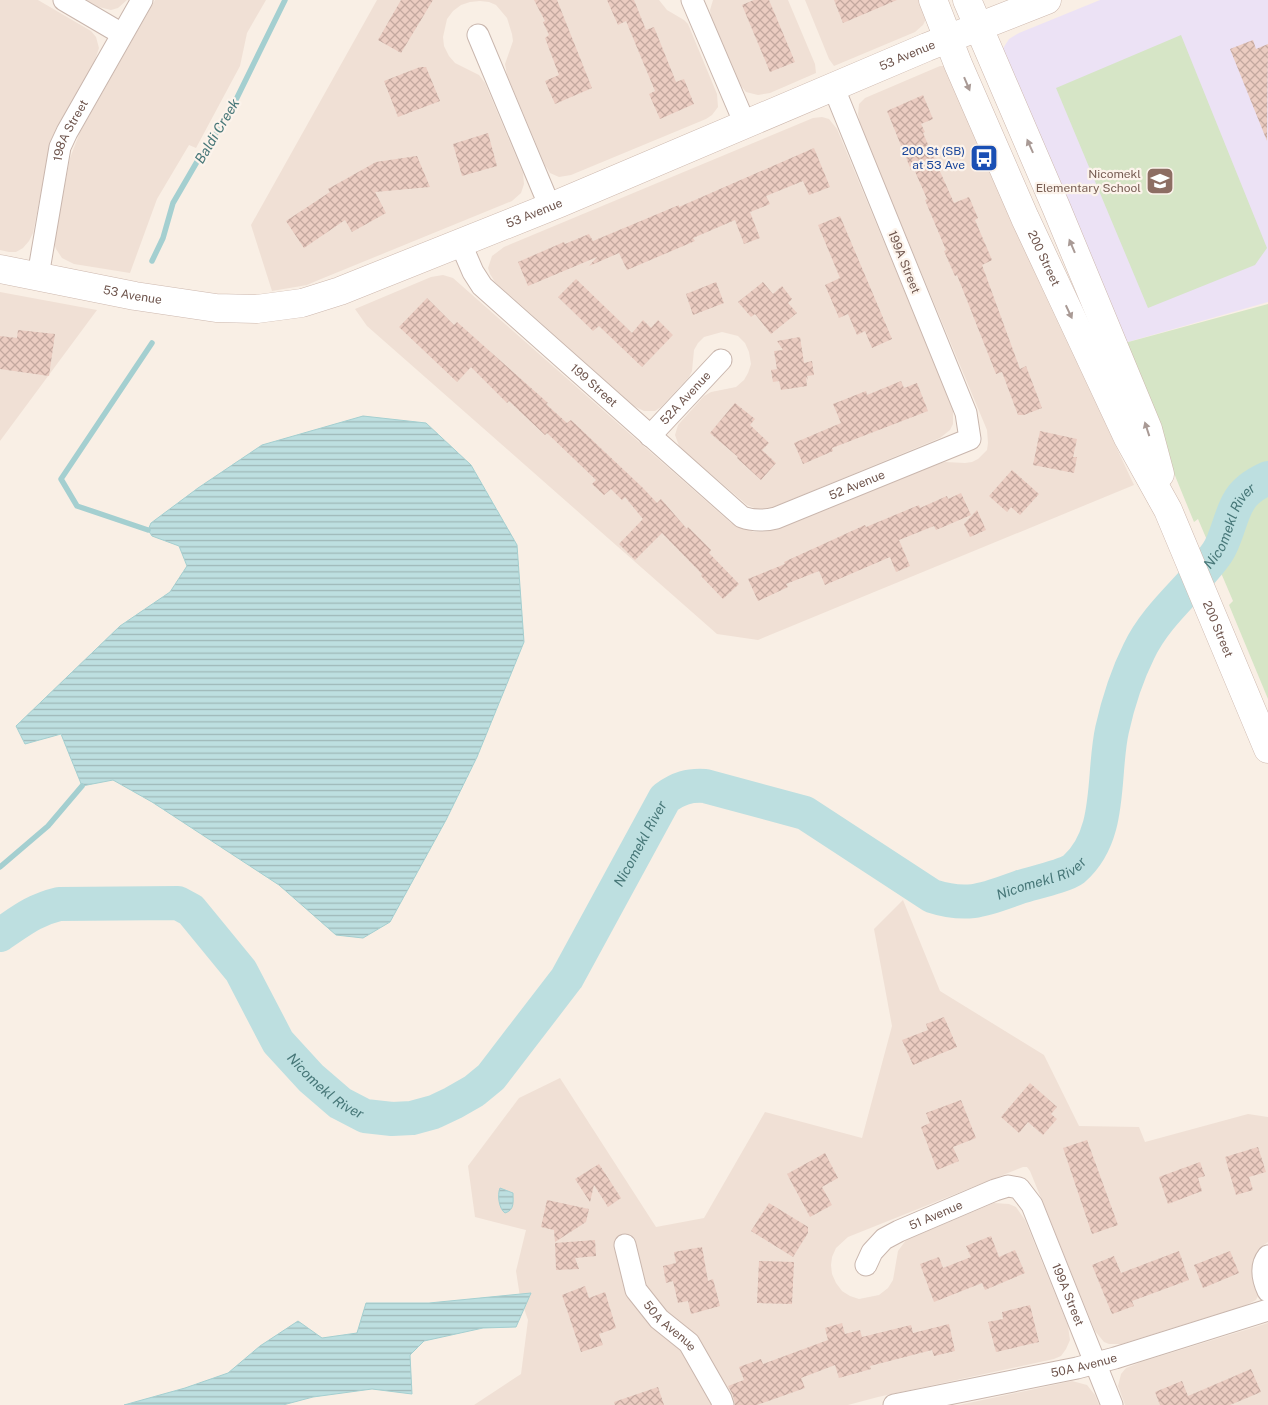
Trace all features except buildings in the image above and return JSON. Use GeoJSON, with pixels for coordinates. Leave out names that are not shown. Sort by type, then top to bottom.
{"type":"FeatureCollection","features":[{"type":"Feature","properties":{"kind":"main road","name":"200 Street"},"geometry":{"type":"LineString","coordinates":[[932,0],[1042,253],[1128,438],[1174,522],[1268,749]]}},
{"type":"Feature","properties":{"kind":"main road","name":"200 Street"},"geometry":{"type":"LineString","coordinates":[[967,0],[1060,216],[1148,428],[1174,522]]}},
{"type":"Feature","properties":{"kind":"main road","name":"53 Avenue"},"geometry":{"type":"LineString","coordinates":[[0,269],[167,301],[216,308],[257,309],[280,307],[321,297],[550,207],[832,86],[1048,0]]}},
{"type":"Feature","properties":{"kind":"street"},"geometry":{"type":"LineString","coordinates":[[64,0],[122,34]]}},
{"type":"Feature","properties":{"kind":"street","name":"198A Street"},"geometry":{"type":"LineString","coordinates":[[38,276],[60,147],[66,132],[142,0]]}},
{"type":"Feature","properties":{"kind":"street"},"geometry":{"type":"LineString","coordinates":[[692,0],[744,124]]}},
{"type":"Feature","properties":{"kind":"street"},"geometry":{"type":"LineString","coordinates":[[478,36],[550,207]]}},
{"type":"Feature","properties":{"kind":"street","name":"199A Street"},"geometry":{"type":"LineString","coordinates":[[832,86],[966,413],[970,439]]}},
{"type":"Feature","properties":{"kind":"street","name":"199 Street"},"geometry":{"type":"LineString","coordinates":[[460,242],[473,272],[482,286],[742,517]]}},
{"type":"Feature","properties":{"kind":"street","name":"52A Avenue"},"geometry":{"type":"LineString","coordinates":[[650,436],[721,360]]}},
{"type":"Feature","properties":{"kind":"street","name":"52 Avenue"},"geometry":{"type":"LineString","coordinates":[[742,517],[758,521],[776,518],[970,439]]}},
{"type":"Feature","properties":{"kind":"street","name":"51 Avenue"},"geometry":{"type":"LineString","coordinates":[[866,1265],[872,1252],[884,1240],[899,1231],[995,1190],[1008,1186],[1019,1188]]}},
{"type":"Feature","properties":{"kind":"street","name":"199A Street"},"geometry":{"type":"LineString","coordinates":[[1019,1188],[1032,1205],[1112,1405]]}},
{"type":"Feature","properties":{"kind":"street","name":"50A Avenue"},"geometry":{"type":"LineString","coordinates":[[625,1245],[636,1290],[659,1319],[688,1344],[721,1398],[723,1405]]}},
{"type":"Feature","properties":{"kind":"street"},"geometry":{"type":"LineString","coordinates":[[1268,1256],[1265,1260],[1263,1272],[1268,1291]]}},
{"type":"Feature","properties":{"kind":"street","name":"50A Avenue"},"geometry":{"type":"LineString","coordinates":[[894,1405],[1096,1363],[1268,1310]]}},
{"type":"Feature","properties":{"kind":"shaded area"},"geometry":{"type":"Polygon","coordinates":[[[0,0],[38,0],[91,31],[96,37],[99,48],[95,60],[51,141],[33,233],[23,248],[16,252],[0,250],[0,0]]]}},
{"type":"Feature","properties":{"kind":"shaded area"},"geometry":{"type":"Polygon","coordinates":[[[86,0],[127,0],[118,8],[111,10],[99,7],[86,0]]]}},
{"type":"Feature","properties":{"kind":"shaded area"},"geometry":{"type":"Polygon","coordinates":[[[155,0],[266,0],[247,33],[240,66],[196,148],[189,145],[157,199],[130,273],[74,264],[62,258],[54,243],[70,158],[80,132],[155,0]]]}},
{"type":"Feature","properties":{"kind":"shaded area"},"geometry":{"type":"Polygon","coordinates":[[[377,0],[659,0],[667,10],[688,24],[717,94],[718,107],[706,119],[571,175],[559,177],[550,173],[545,165],[507,75],[505,64],[513,41],[507,18],[496,5],[489,2],[470,2],[461,5],[447,19],[443,37],[444,46],[455,63],[479,75],[485,83],[523,173],[524,184],[521,193],[512,201],[307,285],[272,291],[251,225],[377,0]]]}},
{"type":"Feature","properties":{"kind":"shaded area"},"geometry":{"type":"Polygon","coordinates":[[[713,0],[788,0],[815,64],[816,73],[770,93],[758,95],[746,92],[737,81],[711,16],[710,10],[713,0]]]}},
{"type":"Feature","properties":{"kind":"shaded area"},"geometry":{"type":"Polygon","coordinates":[[[805,0],[921,0],[925,21],[915,32],[834,66],[829,59],[805,0]]]}},
{"type":"Feature","properties":{"kind":"shaded area","name":"Nicomekl Elementary School"},"geometry":{"type":"Polygon","coordinates":[[[1100,0],[1268,0],[1268,302],[1121,344],[1002,50],[1009,39],[1019,33],[1100,0]]]}},
{"type":"Feature","properties":{"kind":"shaded area"},"geometry":{"type":"Polygon","coordinates":[[[940,66],[945,66],[1043,291],[1134,485],[758,640],[717,634],[367,326],[355,309],[431,277],[443,275],[453,278],[731,523],[754,532],[778,528],[934,465],[945,462],[972,462],[987,450],[987,430],[861,128],[858,114],[859,104],[865,98],[940,66]]]}},
{"type":"Feature","properties":{"kind":"shaded area"},"geometry":{"type":"Polygon","coordinates":[[[822,117],[829,119],[837,129],[951,404],[953,424],[950,430],[940,438],[771,508],[759,510],[747,505],[685,452],[679,446],[675,435],[678,425],[704,396],[711,392],[736,387],[744,380],[751,364],[745,343],[738,336],[722,332],[704,337],[694,350],[692,371],[689,377],[661,407],[655,411],[644,411],[634,406],[495,282],[488,268],[492,256],[504,247],[813,118],[822,117]]]}},
{"type":"Feature","properties":{"kind":"shaded area"},"geometry":{"type":"Polygon","coordinates":[[[0,292],[97,310],[0,441],[0,292]]]}},
{"type":"Feature","properties":{"kind":"shaded area"},"geometry":{"type":"Polygon","coordinates":[[[903,900],[940,991],[1044,1055],[1079,1126],[1139,1127],[1145,1142],[1248,1114],[1268,1117],[1268,1242],[1261,1247],[1254,1260],[1259,1294],[1256,1300],[1244,1306],[1121,1344],[1104,1342],[1095,1331],[1030,1171],[1027,1167],[1023,1167],[848,1237],[836,1248],[832,1257],[832,1274],[842,1291],[850,1296],[859,1299],[879,1295],[888,1288],[893,1280],[898,1251],[906,1240],[994,1203],[1009,1204],[1016,1207],[1025,1220],[1068,1326],[1070,1340],[1061,1356],[848,1405],[474,1405],[521,1374],[528,1320],[520,1297],[516,1271],[526,1230],[475,1217],[468,1166],[519,1098],[560,1078],[656,1227],[704,1218],[765,1112],[862,1138],[892,1026],[874,929],[903,900]]]}},
{"type":"Feature","properties":{"kind":"shaded area"},"geometry":{"type":"Polygon","coordinates":[[[1268,1323],[1268,1405],[1125,1405],[1118,1386],[1121,1374],[1126,1368],[1268,1323]]]}},
{"type":"Feature","properties":{"kind":"shaded area"},"geometry":{"type":"Polygon","coordinates":[[[1072,1381],[1087,1385],[1095,1395],[1099,1405],[959,1405],[1072,1381]]]}},
{"type":"Feature","properties":{"kind":"green space"},"geometry":{"type":"Polygon","coordinates":[[[1181,35],[1267,248],[1255,265],[1148,308],[1056,88],[1181,35]]]}},
{"type":"Feature","properties":{"kind":"green space"},"geometry":{"type":"Polygon","coordinates":[[[1268,304],[1268,699],[1229,605],[1233,601],[1198,519],[1194,522],[1121,344],[1268,304]]]}},
{"type":"Feature","properties":{"kind":"water"},"geometry":{"type":"Polygon","coordinates":[[[363,416],[426,423],[471,465],[517,545],[524,642],[477,757],[446,820],[390,922],[363,938],[336,935],[279,885],[152,802],[113,780],[82,786],[61,734],[25,744],[16,726],[120,626],[170,592],[187,566],[179,546],[152,536],[148,530],[151,523],[198,488],[262,445],[363,416]]]}},
{"type":"Feature","properties":{"kind":"water"},"geometry":{"type":"Polygon","coordinates":[[[500,1188],[513,1193],[512,1207],[505,1213],[499,1202],[500,1188]]]}},
{"type":"Feature","properties":{"kind":"water"},"geometry":{"type":"Polygon","coordinates":[[[531,1293],[516,1327],[483,1328],[424,1341],[410,1355],[412,1394],[372,1389],[313,1397],[283,1405],[124,1405],[185,1388],[228,1373],[260,1346],[298,1321],[322,1338],[357,1333],[366,1303],[429,1303],[531,1293]]]}},
{"type":"Feature","properties":{"kind":"waterway","name":"Baldi Creek"},"geometry":{"type":"LineString","coordinates":[[152,261],[163,238],[173,203],[198,160],[229,114],[285,0]]}},
{"type":"Feature","properties":{"kind":"waterway","name":"Baldi Creek"},"geometry":{"type":"LineString","coordinates":[[148,530],[77,506],[61,479],[152,343]]}},
{"type":"Feature","properties":{"kind":"waterway","name":"Nicomekl River"},"geometry":{"type":"LineString","coordinates":[[0,935],[35,913],[59,904],[178,903],[191,910],[241,971],[278,1042],[311,1078],[340,1103],[365,1116],[392,1119],[412,1118],[434,1112],[474,1091],[491,1077],[567,978],[665,798],[680,790],[694,786],[705,786],[805,813],[932,896],[945,900],[977,901],[1056,877],[1074,869],[1086,855],[1095,839],[1101,822],[1112,730],[1123,689],[1139,651],[1155,624],[1217,553],[1242,497],[1252,487],[1268,478]]}},
{"type":"Feature","properties":{"kind":"waterway","name":"Baldi Creek"},"geometry":{"type":"LineString","coordinates":[[0,867],[48,826],[82,786]]}},
{"type":"Feature","properties":{"kind":"place","name":"200 St (SB) at 53 Ave"},"geometry":{"type":"Point","coordinates":[984,158]}},
{"type":"Feature","properties":{"kind":"place","name":"Nicomekl Elementary School"},"geometry":{"type":"Point","coordinates":[1160,181]}}]}
